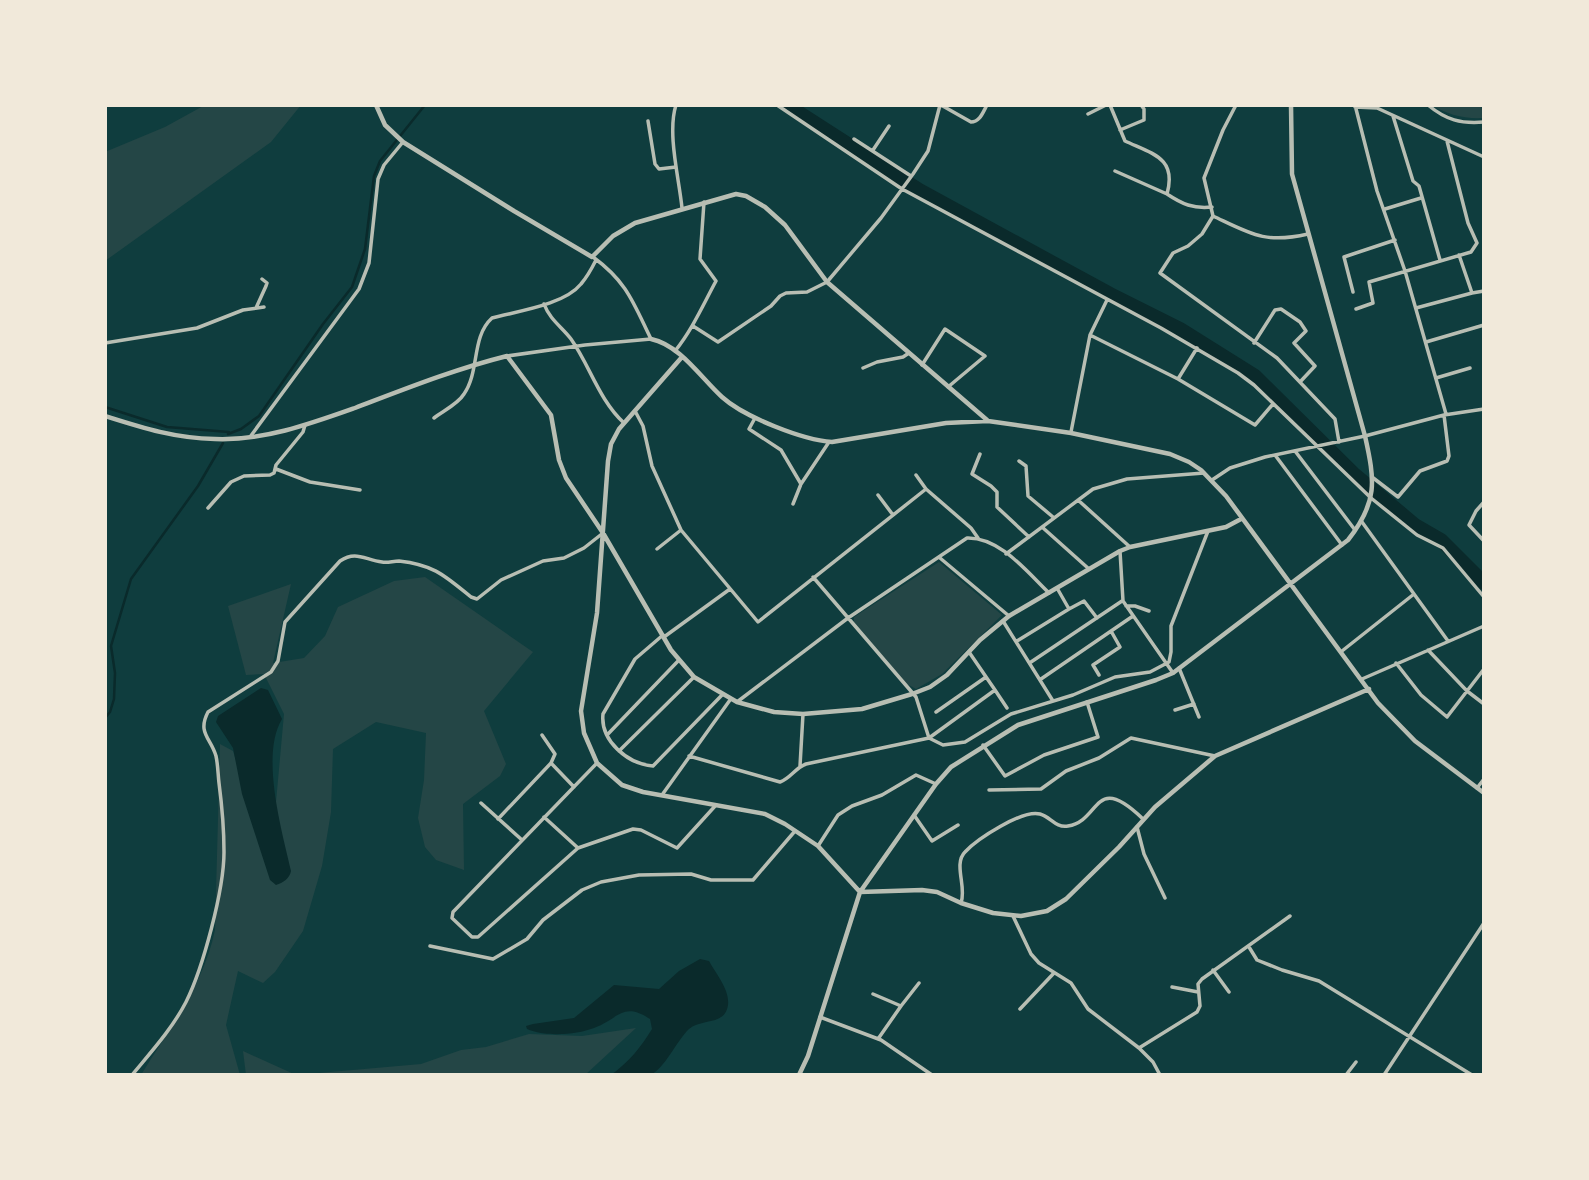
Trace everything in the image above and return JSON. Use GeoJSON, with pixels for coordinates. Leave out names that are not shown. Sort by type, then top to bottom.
{"type":"FeatureCollection","features":[{"type":"Feature","properties":{"kind":"street"},"geometry":{"type":"LineString","coordinates":[[376,105],[391,132],[403,142],[594,258],[616,275],[625,286],[651,339]]}},
{"type":"Feature","properties":{"kind":"street"},"geometry":{"type":"LineString","coordinates":[[676,105],[673,131],[682,208]]}},
{"type":"Feature","properties":{"kind":"street"},"geometry":{"type":"LineString","coordinates":[[777,105],[903,188],[1198,348],[1238,373],[1417,536],[1443,548],[1484,597]]}},
{"type":"Feature","properties":{"kind":"street"},"geometry":{"type":"LineString","coordinates":[[693,326],[718,342],[771,306],[780,296],[807,292],[827,282],[911,178],[928,151],[940,105],[975,122],[987,105]]}},
{"type":"Feature","properties":{"kind":"street"},"geometry":{"type":"LineString","coordinates":[[1088,114],[1108,105],[1125,141],[1152,152],[1168,165],[1171,180],[1167,194]]}},
{"type":"Feature","properties":{"kind":"street"},"geometry":{"type":"LineString","coordinates":[[1120,130],[1144,120],[1144,109],[1141,105]]}},
{"type":"Feature","properties":{"kind":"street"},"geometry":{"type":"LineString","coordinates":[[1236,105],[1204,177],[1213,216],[1202,234],[1188,246],[1173,253],[1160,273],[1277,358],[1335,419],[1339,442]]}},
{"type":"Feature","properties":{"kind":"street"},"geometry":{"type":"LineString","coordinates":[[799,1075],[808,1056],[860,892],[936,784],[951,767],[1026,722],[1173,673],[1342,545],[1362,522],[1371,496],[1373,479],[1364,436],[1292,174],[1292,105]]}},
{"type":"Feature","properties":{"kind":"street"},"geometry":{"type":"LineString","coordinates":[[1428,105],[1451,120],[1484,122]]}},
{"type":"Feature","properties":{"kind":"street"},"geometry":{"type":"LineString","coordinates":[[1373,479],[1398,498],[1420,471],[1447,461],[1449,456],[1445,415],[1436,378],[1405,271],[1366,153],[1355,106],[1377,108],[1484,158]]}},
{"type":"Feature","properties":{"kind":"street"},"geometry":{"type":"LineString","coordinates":[[1393,116],[1413,181],[1419,186],[1440,260]]}},
{"type":"Feature","properties":{"kind":"street"},"geometry":{"type":"LineString","coordinates":[[648,121],[654,164],[659,169],[677,167]]}},
{"type":"Feature","properties":{"kind":"street"},"geometry":{"type":"LineString","coordinates":[[873,151],[889,126]]}},
{"type":"Feature","properties":{"kind":"street"},"geometry":{"type":"LineString","coordinates":[[854,139],[911,178]]}},
{"type":"Feature","properties":{"kind":"street"},"geometry":{"type":"LineString","coordinates":[[1356,309],[1373,303],[1369,282],[1471,252],[1477,243],[1468,223],[1447,141]]}},
{"type":"Feature","properties":{"kind":"street"},"geometry":{"type":"LineString","coordinates":[[250,437],[359,289],[369,263],[378,179],[384,165],[403,142]]}},
{"type":"Feature","properties":{"kind":"street"},"geometry":{"type":"LineString","coordinates":[[1115,171],[1186,205],[1198,209],[1212,206]]}},
{"type":"Feature","properties":{"kind":"street"},"geometry":{"type":"LineString","coordinates":[[434,418],[461,397],[476,364],[479,337],[486,323],[492,318],[544,304],[574,291],[581,284],[594,258],[613,236],[624,229],[682,208],[736,194],[754,199],[777,217],[796,236],[827,282],[988,421]]}},
{"type":"Feature","properties":{"kind":"street"},"geometry":{"type":"LineString","coordinates":[[1385,209],[1421,198]]}},
{"type":"Feature","properties":{"kind":"street"},"geometry":{"type":"LineString","coordinates":[[675,351],[693,326],[716,281],[700,259],[704,202]]}},
{"type":"Feature","properties":{"kind":"street"},"geometry":{"type":"LineString","coordinates":[[1213,216],[1270,239],[1308,234]]}},
{"type":"Feature","properties":{"kind":"street"},"geometry":{"type":"LineString","coordinates":[[1353,292],[1344,257],[1395,240]]}},
{"type":"Feature","properties":{"kind":"street"},"geometry":{"type":"LineString","coordinates":[[1459,255],[1472,293]]}},
{"type":"Feature","properties":{"kind":"street"},"geometry":{"type":"LineString","coordinates":[[256,308],[267,283],[262,279]]}},
{"type":"Feature","properties":{"kind":"street"},"geometry":{"type":"LineString","coordinates":[[1415,308],[1484,290]]}},
{"type":"Feature","properties":{"kind":"street"},"geometry":{"type":"LineString","coordinates":[[1071,433],[1090,335],[1107,300]]}},
{"type":"Feature","properties":{"kind":"street"},"geometry":{"type":"LineString","coordinates":[[544,304],[557,326],[571,339],[606,401],[624,423]]}},
{"type":"Feature","properties":{"kind":"street"},"geometry":{"type":"LineString","coordinates":[[105,343],[197,328],[243,310],[264,307]]}},
{"type":"Feature","properties":{"kind":"street"},"geometry":{"type":"LineString","coordinates":[[1254,343],[1275,310],[1281,309],[1300,322],[1306,331],[1294,343],[1315,366],[1300,382]]}},
{"type":"Feature","properties":{"kind":"street"},"geometry":{"type":"LineString","coordinates":[[1425,342],[1484,325]]}},
{"type":"Feature","properties":{"kind":"street"},"geometry":{"type":"LineString","coordinates":[[922,365],[945,329],[985,356],[948,387]]}},
{"type":"Feature","properties":{"kind":"street"},"geometry":{"type":"LineString","coordinates":[[1090,335],[1178,379],[1255,425],[1273,404]]}},
{"type":"Feature","properties":{"kind":"street"},"geometry":{"type":"LineString","coordinates":[[105,416],[157,433],[187,438],[250,437],[305,425],[476,364],[508,356],[574,346],[651,339],[665,343],[675,351],[723,399],[755,418],[821,442],[946,423],[988,421],[1071,433],[1170,454],[1189,462],[1212,480],[1391,717],[1415,741],[1484,793]]}},
{"type":"Feature","properties":{"kind":"street"},"geometry":{"type":"LineString","coordinates":[[1178,379],[1198,348]]}},
{"type":"Feature","properties":{"kind":"street"},"geometry":{"type":"LineString","coordinates":[[863,369],[909,353]]}},
{"type":"Feature","properties":{"kind":"street"},"geometry":{"type":"LineString","coordinates":[[508,356],[551,415],[559,460],[566,478],[603,533],[679,660],[694,677],[722,695],[774,712],[803,714],[862,709],[930,687],[947,675],[1009,616],[1120,551],[1226,527],[1241,519]]}},
{"type":"Feature","properties":{"kind":"street"},"geometry":{"type":"LineString","coordinates":[[682,357],[614,436],[608,461],[597,613],[581,711],[584,733],[597,763],[622,785],[765,814],[818,846],[860,892],[922,890],[937,892],[993,913],[1033,915],[1056,907],[1119,847],[1143,819],[1215,756],[1368,690]]}},
{"type":"Feature","properties":{"kind":"street"},"geometry":{"type":"LineString","coordinates":[[1436,378],[1470,368]]}},
{"type":"Feature","properties":{"kind":"street"},"geometry":{"type":"LineString","coordinates":[[1212,480],[1230,468],[1275,455],[1445,415],[1484,409]]}},
{"type":"Feature","properties":{"kind":"street"},"geometry":{"type":"LineString","coordinates":[[635,411],[643,426],[652,466],[681,530],[758,622],[926,489]]}},
{"type":"Feature","properties":{"kind":"street"},"geometry":{"type":"LineString","coordinates":[[755,418],[749,429],[781,450],[801,484]]}},
{"type":"Feature","properties":{"kind":"street"},"geometry":{"type":"LineString","coordinates":[[208,508],[231,481],[244,476],[270,475],[303,432],[305,425]]}},
{"type":"Feature","properties":{"kind":"street"},"geometry":{"type":"LineString","coordinates":[[793,504],[801,484],[829,442]]}},
{"type":"Feature","properties":{"kind":"street"},"geometry":{"type":"LineString","coordinates":[[1295,451],[1356,530]]}},
{"type":"Feature","properties":{"kind":"street"},"geometry":{"type":"LineString","coordinates":[[980,454],[972,474],[997,492],[998,507],[1029,537]]}},
{"type":"Feature","properties":{"kind":"street"},"geometry":{"type":"LineString","coordinates":[[1275,455],[1342,545]]}},
{"type":"Feature","properties":{"kind":"street"},"geometry":{"type":"LineString","coordinates":[[1019,461],[1027,467],[1028,496],[1054,518]]}},
{"type":"Feature","properties":{"kind":"street"},"geometry":{"type":"LineString","coordinates":[[276,469],[310,482],[360,491]]}},
{"type":"Feature","properties":{"kind":"street"},"geometry":{"type":"LineString","coordinates":[[1006,554],[1093,489],[1112,482],[1206,473]]}},
{"type":"Feature","properties":{"kind":"street"},"geometry":{"type":"LineString","coordinates":[[916,475],[926,489],[971,528],[978,538]]}},
{"type":"Feature","properties":{"kind":"street"},"geometry":{"type":"LineString","coordinates":[[878,495],[893,515]]}},
{"type":"Feature","properties":{"kind":"street"},"geometry":{"type":"LineString","coordinates":[[1078,500],[1130,547]]}},
{"type":"Feature","properties":{"kind":"street"},"geometry":{"type":"LineString","coordinates":[[1484,502],[1469,525],[1484,541]]}},
{"type":"Feature","properties":{"kind":"street"},"geometry":{"type":"LineString","coordinates":[[1362,522],[1448,641]]}},
{"type":"Feature","properties":{"kind":"street"},"geometry":{"type":"LineString","coordinates":[[1042,527],[1089,569]]}},
{"type":"Feature","properties":{"kind":"street"},"geometry":{"type":"LineString","coordinates":[[657,550],[681,530]]}},
{"type":"Feature","properties":{"kind":"street"},"geometry":{"type":"LineString","coordinates":[[813,577],[916,697],[929,738],[943,745],[965,742],[1007,716],[1115,677],[1150,672],[1166,664],[1171,658],[1171,625],[1208,531]]}},
{"type":"Feature","properties":{"kind":"street"},"geometry":{"type":"LineString","coordinates":[[132,1075],[163,1038],[185,1004],[195,982],[212,925],[224,854],[216,756],[202,722],[208,712],[271,672],[278,661],[285,622],[340,561],[348,556],[418,564],[437,570],[477,599],[501,580],[543,561],[564,558],[584,548],[603,533]]}},
{"type":"Feature","properties":{"kind":"street"},"geometry":{"type":"LineString","coordinates":[[737,702],[848,618],[963,540],[978,538],[991,542],[1049,593]]}},
{"type":"Feature","properties":{"kind":"street"},"geometry":{"type":"LineString","coordinates":[[1120,551],[1123,601],[1173,673]]}},
{"type":"Feature","properties":{"kind":"street"},"geometry":{"type":"LineString","coordinates":[[940,558],[1009,616]]}},
{"type":"Feature","properties":{"kind":"street"},"geometry":{"type":"LineString","coordinates":[[1057,588],[1069,609]]}},
{"type":"Feature","properties":{"kind":"street"},"geometry":{"type":"LineString","coordinates":[[722,695],[653,766],[628,759],[619,751],[602,719],[606,706],[635,659],[730,589]]}},
{"type":"Feature","properties":{"kind":"street"},"geometry":{"type":"LineString","coordinates":[[1342,651],[1414,594]]}},
{"type":"Feature","properties":{"kind":"street"},"geometry":{"type":"LineString","coordinates":[[1017,640],[1084,601],[1097,618]]}},
{"type":"Feature","properties":{"kind":"street"},"geometry":{"type":"LineString","coordinates":[[1031,662],[1123,601]]}},
{"type":"Feature","properties":{"kind":"street"},"geometry":{"type":"LineString","coordinates":[[1126,606],[1149,611]]}},
{"type":"Feature","properties":{"kind":"street"},"geometry":{"type":"LineString","coordinates":[[1041,678],[1133,616]]}},
{"type":"Feature","properties":{"kind":"street"},"geometry":{"type":"LineString","coordinates":[[1003,621],[1053,701]]}},
{"type":"Feature","properties":{"kind":"street"},"geometry":{"type":"LineString","coordinates":[[1362,679],[1484,626]]}},
{"type":"Feature","properties":{"kind":"street"},"geometry":{"type":"LineString","coordinates":[[1099,674],[1093,665],[1119,647],[1111,631]]}},
{"type":"Feature","properties":{"kind":"street"},"geometry":{"type":"LineString","coordinates":[[1428,649],[1466,691],[1484,704]]}},
{"type":"Feature","properties":{"kind":"street"},"geometry":{"type":"LineString","coordinates":[[969,652],[1007,708]]}},
{"type":"Feature","properties":{"kind":"street"},"geometry":{"type":"LineString","coordinates":[[608,734],[679,660]]}},
{"type":"Feature","properties":{"kind":"street"},"geometry":{"type":"LineString","coordinates":[[1396,663],[1420,695],[1447,717],[1484,669]]}},
{"type":"Feature","properties":{"kind":"street"},"geometry":{"type":"LineString","coordinates":[[1179,668],[1199,717]]}},
{"type":"Feature","properties":{"kind":"street"},"geometry":{"type":"LineString","coordinates":[[619,751],[694,677]]}},
{"type":"Feature","properties":{"kind":"street"},"geometry":{"type":"LineString","coordinates":[[936,712],[986,677]]}},
{"type":"Feature","properties":{"kind":"street"},"geometry":{"type":"LineString","coordinates":[[689,756],[780,782],[787,780],[800,766],[929,738],[995,690]]}},
{"type":"Feature","properties":{"kind":"street"},"geometry":{"type":"LineString","coordinates":[[662,795],[730,699]]}},
{"type":"Feature","properties":{"kind":"street"},"geometry":{"type":"LineString","coordinates":[[983,746],[1006,776],[1044,755],[1098,737],[1087,702]]}},
{"type":"Feature","properties":{"kind":"street"},"geometry":{"type":"LineString","coordinates":[[1175,710],[1194,704]]}},
{"type":"Feature","properties":{"kind":"street"},"geometry":{"type":"LineString","coordinates":[[800,766],[803,714]]}},
{"type":"Feature","properties":{"kind":"street"},"geometry":{"type":"LineString","coordinates":[[498,819],[551,763],[555,754],[542,735]]}},
{"type":"Feature","properties":{"kind":"street"},"geometry":{"type":"LineString","coordinates":[[989,790],[1041,789],[1066,771],[1093,761],[1130,738],[1215,756]]}},
{"type":"Feature","properties":{"kind":"street"},"geometry":{"type":"LineString","coordinates":[[551,763],[574,787]]}},
{"type":"Feature","properties":{"kind":"street"},"geometry":{"type":"LineString","coordinates":[[597,763],[453,912],[452,918],[472,937],[478,937],[578,848],[633,830],[640,830],[677,848],[716,805]]}},
{"type":"Feature","properties":{"kind":"street"},"geometry":{"type":"LineString","coordinates":[[818,846],[838,815],[852,806],[882,795],[916,775],[936,784]]}},
{"type":"Feature","properties":{"kind":"street"},"geometry":{"type":"LineString","coordinates":[[1477,788],[1484,779]]}},
{"type":"Feature","properties":{"kind":"street"},"geometry":{"type":"LineString","coordinates":[[961,903],[964,886],[961,858],[969,848],[1003,824],[1033,813],[1044,816],[1058,826],[1072,825],[1101,800],[1109,799],[1128,806],[1143,819]]}},
{"type":"Feature","properties":{"kind":"street"},"geometry":{"type":"LineString","coordinates":[[481,803],[522,840]]}},
{"type":"Feature","properties":{"kind":"street"},"geometry":{"type":"LineString","coordinates":[[914,815],[932,841],[958,825]]}},
{"type":"Feature","properties":{"kind":"street"},"geometry":{"type":"LineString","coordinates":[[544,817],[578,848]]}},
{"type":"Feature","properties":{"kind":"street"},"geometry":{"type":"LineString","coordinates":[[1137,827],[1144,854],[1165,898]]}},
{"type":"Feature","properties":{"kind":"street"},"geometry":{"type":"LineString","coordinates":[[430,946],[493,959],[527,939],[543,920],[582,890],[601,882],[639,875],[678,874],[691,874],[711,880],[753,880],[795,831]]}},
{"type":"Feature","properties":{"kind":"street"},"geometry":{"type":"LineString","coordinates":[[1013,916],[1031,954],[1054,973],[1072,983],[1088,1009],[1139,1048],[1153,1062],[1160,1075]]}},
{"type":"Feature","properties":{"kind":"street"},"geometry":{"type":"LineString","coordinates":[[1139,1048],[1197,1012],[1200,1006],[1198,984],[1213,970],[1290,916]]}},
{"type":"Feature","properties":{"kind":"street"},"geometry":{"type":"LineString","coordinates":[[1384,1075],[1484,923]]}},
{"type":"Feature","properties":{"kind":"street"},"geometry":{"type":"LineString","coordinates":[[1248,946],[1257,960],[1319,981],[1472,1075]]}},
{"type":"Feature","properties":{"kind":"street"},"geometry":{"type":"LineString","coordinates":[[1213,970],[1229,992]]}},
{"type":"Feature","properties":{"kind":"street"},"geometry":{"type":"LineString","coordinates":[[1020,1009],[1054,973]]}},
{"type":"Feature","properties":{"kind":"street"},"geometry":{"type":"LineString","coordinates":[[878,1039],[919,983]]}},
{"type":"Feature","properties":{"kind":"street"},"geometry":{"type":"LineString","coordinates":[[1172,987],[1199,992]]}},
{"type":"Feature","properties":{"kind":"street"},"geometry":{"type":"LineString","coordinates":[[873,994],[901,1006]]}},
{"type":"Feature","properties":{"kind":"street"},"geometry":{"type":"LineString","coordinates":[[820,1017],[878,1039],[932,1075]]}},
{"type":"Feature","properties":{"kind":"street"},"geometry":{"type":"LineString","coordinates":[[1346,1075],[1356,1062]]}},
{"type":"Feature","properties":{"kind":"street"},"geometry":{"type":"LineString","coordinates":[[1459,1075],[1462,1069]]}},
{"type":"Feature","properties":{"kind":"shaded area"},"geometry":{"type":"Polygon","coordinates":[[[205,105],[301,105],[271,142],[105,261],[105,152],[165,127],[205,105]]]}},
{"type":"Feature","properties":{"kind":"shaded area"},"geometry":{"type":"Polygon","coordinates":[[[1431,105],[1481,105],[1484,118],[1456,116],[1431,105]]]}},
{"type":"Feature","properties":{"kind":"shaded area"},"geometry":{"type":"Polygon","coordinates":[[[939,562],[1002,615],[942,674],[916,689],[907,684],[854,622],[854,617],[939,562]]]}},
{"type":"Feature","properties":{"kind":"shaded area"},"geometry":{"type":"Polygon","coordinates":[[[425,577],[533,652],[484,711],[506,764],[500,776],[463,804],[464,870],[436,860],[425,847],[418,818],[424,780],[426,733],[376,722],[333,749],[331,812],[322,866],[303,931],[275,972],[263,983],[238,971],[226,1025],[240,1075],[141,1075],[194,987],[210,950],[215,930],[220,744],[233,751],[270,868],[284,714],[264,674],[246,675],[228,606],[291,584],[273,663],[304,658],[325,636],[338,607],[394,581],[425,577]]]}},
{"type":"Feature","properties":{"kind":"shaded area"},"geometry":{"type":"Polygon","coordinates":[[[261,688],[268,690],[282,719],[276,734],[273,772],[278,815],[291,871],[286,880],[276,885],[270,880],[242,794],[233,748],[216,722],[218,716],[261,688]]]}},
{"type":"Feature","properties":{"kind":"shaded area"},"geometry":{"type":"Polygon","coordinates":[[[700,959],[709,961],[725,988],[728,999],[726,1012],[718,1019],[689,1029],[660,1067],[650,1075],[611,1075],[634,1054],[652,1029],[650,1019],[641,1014],[621,1013],[594,1028],[570,1034],[551,1034],[527,1029],[526,1026],[533,1024],[574,1018],[614,985],[659,989],[679,971],[700,959]]]}},
{"type":"Feature","properties":{"kind":"shaded area"},"geometry":{"type":"Polygon","coordinates":[[[636,1028],[585,1075],[296,1075],[421,1064],[461,1050],[486,1047],[529,1034],[582,1036],[636,1028]]]}},
{"type":"Feature","properties":{"kind":"shaded area"},"geometry":{"type":"Polygon","coordinates":[[[243,1051],[296,1075],[246,1075],[243,1051]]]}},
{"type":"Feature","properties":{"kind":"waterway"},"geometry":{"type":"LineString","coordinates":[[228,434],[241,429],[259,416],[352,287],[365,249],[374,176],[380,161],[425,105]]}},
{"type":"Feature","properties":{"kind":"waterway"},"geometry":{"type":"LineString","coordinates":[[787,105],[919,190],[1180,329],[1255,376],[1353,473],[1415,525],[1441,540],[1484,583]]}},
{"type":"Feature","properties":{"kind":"waterway"},"geometry":{"type":"LineString","coordinates":[[105,407],[167,427],[229,432]]}},
{"type":"Feature","properties":{"kind":"waterway"},"geometry":{"type":"LineString","coordinates":[[105,718],[114,699],[115,673],[111,646],[131,579],[198,486],[223,443]]}}]}
